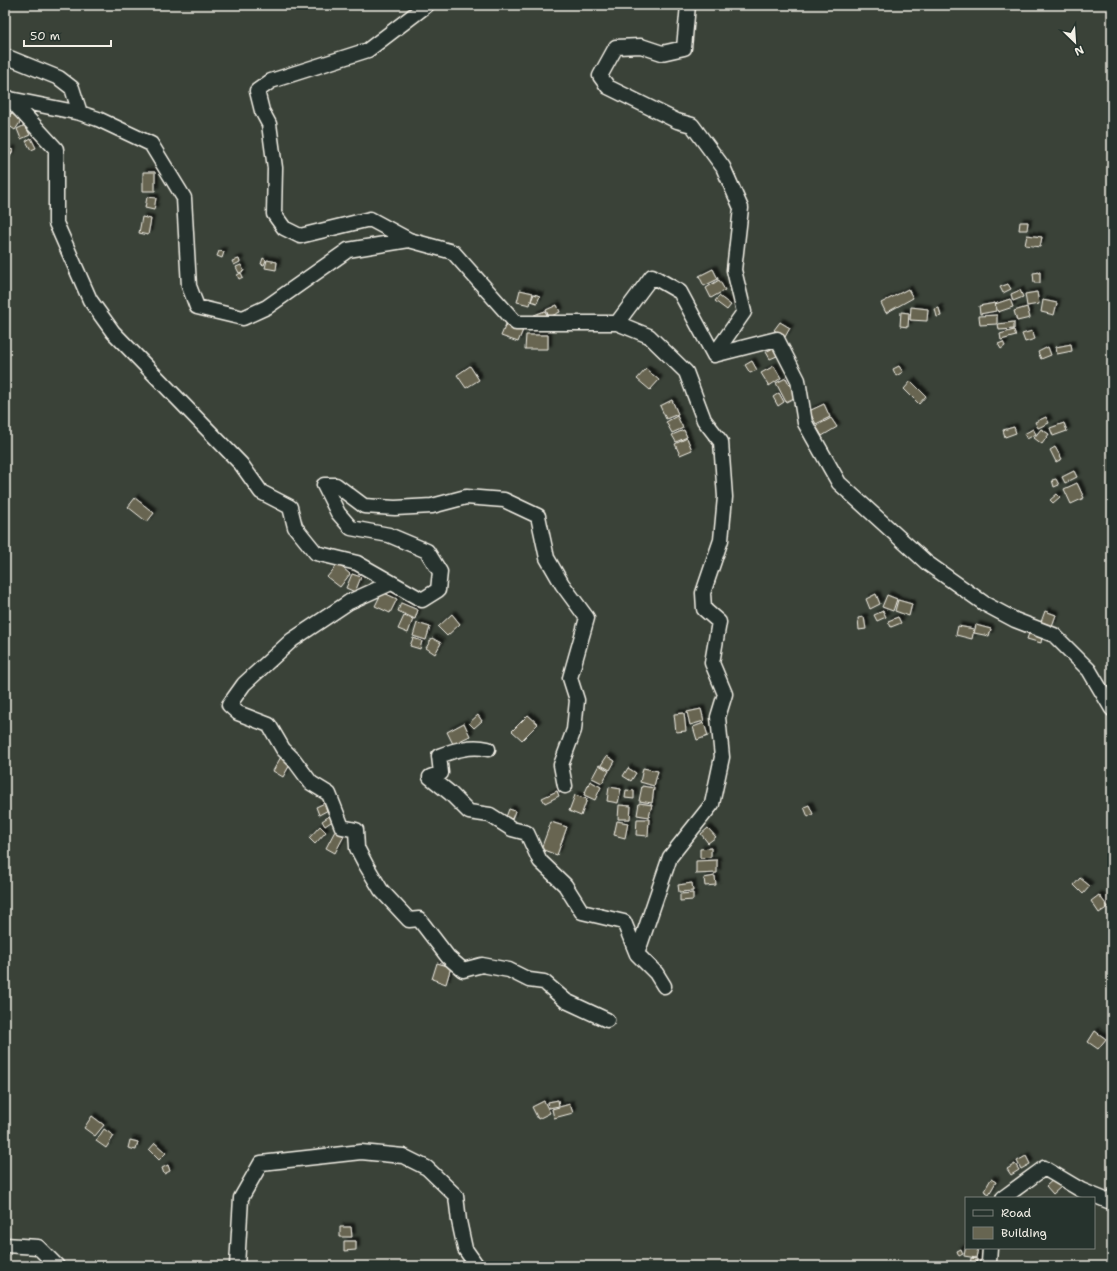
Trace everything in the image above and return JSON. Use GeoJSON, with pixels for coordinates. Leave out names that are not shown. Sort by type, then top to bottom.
{"type":"FeatureCollection","features":[{"type":"Feature","properties":{"kind":"street"},"geometry":{"type":"LineString","coordinates":[[427,5],[368,50],[271,81],[257,91],[262,111],[269,124],[275,168],[274,214],[284,228],[300,236],[370,219],[409,240],[453,252],[516,323],[616,323],[649,336],[686,372],[704,420],[721,442],[725,497],[721,540],[703,593],[704,609],[719,622],[712,663],[725,694],[718,717],[722,757],[712,804],[670,857],[637,954]]}},
{"type":"Feature","properties":{"kind":"street"},"geometry":{"type":"LineString","coordinates":[[688,5],[684,48],[662,54],[641,46],[616,47],[600,76],[608,87],[677,121],[692,125],[723,167],[741,208],[734,270],[744,312],[714,355]]}},
{"type":"Feature","properties":{"kind":"street"},"geometry":{"type":"LineString","coordinates":[[5,56],[63,81],[72,88],[80,113]]}},
{"type":"Feature","properties":{"kind":"street"},"geometry":{"type":"LineString","coordinates":[[7,98],[80,113],[98,119],[151,144],[184,198],[189,286],[198,307],[243,318],[267,307],[348,250],[409,240]]}},
{"type":"Feature","properties":{"kind":"street"},"geometry":{"type":"LineString","coordinates":[[7,98],[56,149],[56,223],[90,300],[113,332],[241,464],[261,492],[290,507],[295,527],[316,553],[357,563],[422,600],[438,590],[440,572],[427,551],[389,535],[351,528],[338,514],[324,485],[336,485],[364,506],[395,508],[432,506],[466,497],[504,500],[538,516],[547,558],[562,584],[587,618],[570,678],[577,700],[574,730],[560,765],[565,786]]}},
{"type":"Feature","properties":{"kind":"street"},"geometry":{"type":"LineString","coordinates":[[616,323],[652,276],[680,292],[714,355]]}},
{"type":"Feature","properties":{"kind":"street"},"geometry":{"type":"LineString","coordinates":[[714,355],[777,339],[798,380],[805,423],[839,482],[927,563],[979,600],[1015,620],[1054,634],[1089,670],[1112,709]]}},
{"type":"Feature","properties":{"kind":"street"},"geometry":{"type":"LineString","coordinates":[[391,583],[348,602],[292,640],[244,684],[229,705],[238,712],[269,725],[283,749],[294,760],[311,783],[329,794],[342,827],[356,830],[357,848],[381,890],[409,920],[419,919],[448,957],[458,966],[463,970],[482,965],[495,967],[509,970],[529,980],[544,982],[566,1001],[607,1020]]}},
{"type":"Feature","properties":{"kind":"street"},"geometry":{"type":"LineString","coordinates":[[488,749],[477,747],[454,750],[440,756],[441,773],[430,776],[469,812],[490,815],[512,829],[527,833],[540,861],[565,885],[582,912],[624,922],[637,954],[656,973],[664,986]]}},
{"type":"Feature","properties":{"kind":"street"},"geometry":{"type":"LineString","coordinates":[[237,1266],[241,1198],[261,1163],[361,1152],[403,1156],[427,1168],[456,1196],[465,1249],[477,1266]]}},
{"type":"Feature","properties":{"kind":"street"},"geometry":{"type":"LineString","coordinates":[[1004,1197],[1044,1168],[1081,1190],[1108,1201],[1112,1197]]}},
{"type":"Feature","properties":{"kind":"street"},"geometry":{"type":"LineString","coordinates":[[5,1245],[38,1247],[57,1266]]}},
{"type":"Feature","properties":{"kind":"street"},"geometry":{"type":"LineString","coordinates":[[986,1266],[989,1262],[990,1249]]}},
{"type":"Feature","properties":{"kind":"building"},"geometry":{"type":"Polygon","coordinates":[[[11,113],[21,121],[15,130],[5,123],[11,113]]]}},
{"type":"Feature","properties":{"kind":"building"},"geometry":{"type":"Polygon","coordinates":[[[25,125],[30,135],[21,139],[17,129],[25,125]]]}},
{"type":"Feature","properties":{"kind":"building"},"geometry":{"type":"Polygon","coordinates":[[[31,138],[36,148],[31,150],[26,141],[31,138]]]}},
{"type":"Feature","properties":{"kind":"building"},"geometry":{"type":"Polygon","coordinates":[[[10,149],[13,150],[10,157],[7,155],[10,149]]]}},
{"type":"Feature","properties":{"kind":"building"},"geometry":{"type":"Polygon","coordinates":[[[143,172],[155,172],[155,191],[143,191],[143,172]]]}},
{"type":"Feature","properties":{"kind":"building"},"geometry":{"type":"Polygon","coordinates":[[[147,197],[156,198],[154,210],[145,208],[147,197]]]}},
{"type":"Feature","properties":{"kind":"building"},"geometry":{"type":"Polygon","coordinates":[[[142,217],[151,219],[148,235],[139,233],[142,217]]]}},
{"type":"Feature","properties":{"kind":"building"},"geometry":{"type":"Polygon","coordinates":[[[1020,222],[1028,222],[1027,230],[1019,230],[1020,222]]]}},
{"type":"Feature","properties":{"kind":"building"},"geometry":{"type":"Polygon","coordinates":[[[1027,235],[1042,237],[1040,247],[1025,245],[1027,235]]]}},
{"type":"Feature","properties":{"kind":"building"},"geometry":{"type":"Polygon","coordinates":[[[219,251],[224,252],[222,258],[217,256],[219,251]]]}},
{"type":"Feature","properties":{"kind":"building"},"geometry":{"type":"Polygon","coordinates":[[[263,258],[266,260],[264,265],[261,264],[263,258]]]}},
{"type":"Feature","properties":{"kind":"building"},"geometry":{"type":"Polygon","coordinates":[[[239,259],[240,262],[234,265],[232,261],[239,259]]]}},
{"type":"Feature","properties":{"kind":"building"},"geometry":{"type":"Polygon","coordinates":[[[267,260],[277,262],[276,270],[265,268],[267,260]]]}},
{"type":"Feature","properties":{"kind":"building"},"geometry":{"type":"Polygon","coordinates":[[[241,265],[244,271],[239,273],[236,267],[241,265]]]}},
{"type":"Feature","properties":{"kind":"building"},"geometry":{"type":"Polygon","coordinates":[[[713,269],[718,279],[704,286],[699,276],[713,269]]]}},
{"type":"Feature","properties":{"kind":"building"},"geometry":{"type":"Polygon","coordinates":[[[1040,272],[1040,283],[1034,283],[1033,273],[1040,272]]]}},
{"type":"Feature","properties":{"kind":"building"},"geometry":{"type":"Polygon","coordinates":[[[241,273],[243,277],[239,279],[237,275],[241,273]]]}},
{"type":"Feature","properties":{"kind":"building"},"geometry":{"type":"Polygon","coordinates":[[[719,280],[725,290],[711,298],[706,288],[719,280]]]}},
{"type":"Feature","properties":{"kind":"building"},"geometry":{"type":"Polygon","coordinates":[[[1008,284],[1011,289],[1003,293],[1000,287],[1008,284]]]}},
{"type":"Feature","properties":{"kind":"building"},"geometry":{"type":"Polygon","coordinates":[[[908,289],[913,298],[886,313],[881,303],[908,289]]]}},
{"type":"Feature","properties":{"kind":"building"},"geometry":{"type":"Polygon","coordinates":[[[520,290],[533,293],[530,305],[517,302],[520,290]]]}},
{"type":"Feature","properties":{"kind":"building"},"geometry":{"type":"Polygon","coordinates":[[[1020,290],[1023,297],[1013,301],[1011,294],[1020,290]]]}},
{"type":"Feature","properties":{"kind":"building"},"geometry":{"type":"Polygon","coordinates":[[[1037,292],[1039,304],[1027,306],[1025,294],[1037,292]]]}},
{"type":"Feature","properties":{"kind":"building"},"geometry":{"type":"Polygon","coordinates":[[[534,294],[540,296],[537,303],[531,301],[534,294]]]}},
{"type":"Feature","properties":{"kind":"building"},"geometry":{"type":"Polygon","coordinates":[[[719,296],[731,305],[727,310],[715,301],[719,296]]]}},
{"type":"Feature","properties":{"kind":"building"},"geometry":{"type":"Polygon","coordinates":[[[1010,299],[1013,307],[998,312],[995,304],[1010,299]]]}},
{"type":"Feature","properties":{"kind":"building"},"geometry":{"type":"Polygon","coordinates":[[[1043,300],[1057,303],[1054,315],[1041,312],[1043,300]]]}},
{"type":"Feature","properties":{"kind":"building"},"geometry":{"type":"Polygon","coordinates":[[[995,303],[996,311],[980,314],[979,306],[995,303]]]}},
{"type":"Feature","properties":{"kind":"building"},"geometry":{"type":"Polygon","coordinates":[[[557,305],[560,312],[549,317],[546,310],[557,305]]]}},
{"type":"Feature","properties":{"kind":"building"},"geometry":{"type":"Polygon","coordinates":[[[911,307],[928,309],[927,321],[910,320],[911,307]]]}},
{"type":"Feature","properties":{"kind":"building"},"geometry":{"type":"Polygon","coordinates":[[[1027,307],[1030,318],[1017,321],[1014,311],[1027,307]]]}},
{"type":"Feature","properties":{"kind":"building"},"geometry":{"type":"Polygon","coordinates":[[[939,308],[941,316],[937,317],[935,309],[939,308]]]}},
{"type":"Feature","properties":{"kind":"building"},"geometry":{"type":"Polygon","coordinates":[[[545,311],[547,315],[537,320],[534,315],[545,311]]]}},
{"type":"Feature","properties":{"kind":"building"},"geometry":{"type":"Polygon","coordinates":[[[901,312],[909,313],[908,327],[900,326],[901,312]]]}},
{"type":"Feature","properties":{"kind":"building"},"geometry":{"type":"Polygon","coordinates":[[[997,315],[997,324],[980,325],[979,316],[997,315]]]}},
{"type":"Feature","properties":{"kind":"building"},"geometry":{"type":"Polygon","coordinates":[[[780,322],[790,328],[785,337],[774,330],[780,322]]]}},
{"type":"Feature","properties":{"kind":"building"},"geometry":{"type":"Polygon","coordinates":[[[1014,322],[1014,329],[999,330],[998,324],[1014,322]]]}},
{"type":"Feature","properties":{"kind":"building"},"geometry":{"type":"Polygon","coordinates":[[[506,324],[523,330],[518,342],[501,336],[506,324]]]}},
{"type":"Feature","properties":{"kind":"building"},"geometry":{"type":"Polygon","coordinates":[[[1014,330],[1016,336],[1001,340],[1000,334],[1014,330]]]}},
{"type":"Feature","properties":{"kind":"building"},"geometry":{"type":"Polygon","coordinates":[[[1032,331],[1035,339],[1025,342],[1022,334],[1032,331]]]}},
{"type":"Feature","properties":{"kind":"building"},"geometry":{"type":"Polygon","coordinates":[[[526,335],[548,335],[548,349],[525,349],[526,335]]]}},
{"type":"Feature","properties":{"kind":"building"},"geometry":{"type":"Polygon","coordinates":[[[1003,342],[1005,346],[1001,349],[998,344],[1003,342]]]}},
{"type":"Feature","properties":{"kind":"building"},"geometry":{"type":"Polygon","coordinates":[[[1071,344],[1072,351],[1057,354],[1056,347],[1071,344]]]}},
{"type":"Feature","properties":{"kind":"building"},"geometry":{"type":"Polygon","coordinates":[[[1048,347],[1051,355],[1041,359],[1038,352],[1048,347]]]}},
{"type":"Feature","properties":{"kind":"building"},"geometry":{"type":"Polygon","coordinates":[[[773,348],[777,356],[770,359],[766,352],[773,348]]]}},
{"type":"Feature","properties":{"kind":"building"},"geometry":{"type":"Polygon","coordinates":[[[752,361],[757,370],[750,373],[745,365],[752,361]]]}},
{"type":"Feature","properties":{"kind":"building"},"geometry":{"type":"Polygon","coordinates":[[[470,366],[479,380],[466,388],[457,375],[470,366]]]}},
{"type":"Feature","properties":{"kind":"building"},"geometry":{"type":"Polygon","coordinates":[[[774,366],[781,378],[769,386],[761,373],[774,366]]]}},
{"type":"Feature","properties":{"kind":"building"},"geometry":{"type":"Polygon","coordinates":[[[899,366],[903,372],[896,376],[893,369],[899,366]]]}},
{"type":"Feature","properties":{"kind":"building"},"geometry":{"type":"Polygon","coordinates":[[[646,369],[659,380],[650,390],[637,379],[646,369]]]}},
{"type":"Feature","properties":{"kind":"building"},"geometry":{"type":"Polygon","coordinates":[[[786,378],[796,397],[786,402],[776,383],[786,378]]]}},
{"type":"Feature","properties":{"kind":"building"},"geometry":{"type":"Polygon","coordinates":[[[911,381],[926,396],[919,404],[904,389],[911,381]]]}},
{"type":"Feature","properties":{"kind":"building"},"geometry":{"type":"Polygon","coordinates":[[[779,393],[784,402],[778,406],[773,397],[779,393]]]}},
{"type":"Feature","properties":{"kind":"building"},"geometry":{"type":"Polygon","coordinates":[[[672,400],[678,414],[666,419],[660,406],[672,400]]]}},
{"type":"Feature","properties":{"kind":"building"},"geometry":{"type":"Polygon","coordinates":[[[824,404],[830,417],[816,424],[809,411],[824,404]]]}},
{"type":"Feature","properties":{"kind":"building"},"geometry":{"type":"Polygon","coordinates":[[[677,416],[683,428],[672,433],[666,422],[677,416]]]}},
{"type":"Feature","properties":{"kind":"building"},"geometry":{"type":"Polygon","coordinates":[[[1046,417],[1049,423],[1038,428],[1035,422],[1046,417]]]}},
{"type":"Feature","properties":{"kind":"building"},"geometry":{"type":"Polygon","coordinates":[[[831,418],[837,427],[822,436],[816,426],[831,418]]]}},
{"type":"Feature","properties":{"kind":"building"},"geometry":{"type":"Polygon","coordinates":[[[1064,423],[1067,431],[1053,436],[1050,428],[1064,423]]]}},
{"type":"Feature","properties":{"kind":"building"},"geometry":{"type":"Polygon","coordinates":[[[1014,427],[1016,433],[1005,437],[1003,430],[1014,427]]]}},
{"type":"Feature","properties":{"kind":"building"},"geometry":{"type":"Polygon","coordinates":[[[1033,429],[1036,434],[1027,439],[1024,434],[1033,429]]]}},
{"type":"Feature","properties":{"kind":"building"},"geometry":{"type":"Polygon","coordinates":[[[1041,429],[1049,434],[1042,444],[1034,438],[1041,429]]]}},
{"type":"Feature","properties":{"kind":"building"},"geometry":{"type":"Polygon","coordinates":[[[684,430],[687,437],[676,442],[672,435],[684,430]]]}},
{"type":"Feature","properties":{"kind":"building"},"geometry":{"type":"Polygon","coordinates":[[[687,438],[692,450],[680,455],[675,444],[687,438]]]}},
{"type":"Feature","properties":{"kind":"building"},"geometry":{"type":"Polygon","coordinates":[[[1055,447],[1062,459],[1056,462],[1050,450],[1055,447]]]}},
{"type":"Feature","properties":{"kind":"building"},"geometry":{"type":"Polygon","coordinates":[[[1074,471],[1077,477],[1065,483],[1062,477],[1074,471]]]}},
{"type":"Feature","properties":{"kind":"building"},"geometry":{"type":"Polygon","coordinates":[[[1056,479],[1059,485],[1054,487],[1052,480],[1056,479]]]}},
{"type":"Feature","properties":{"kind":"building"},"geometry":{"type":"Polygon","coordinates":[[[1077,483],[1084,498],[1071,504],[1064,489],[1077,483]]]}},
{"type":"Feature","properties":{"kind":"building"},"geometry":{"type":"Polygon","coordinates":[[[1057,494],[1060,497],[1053,503],[1050,500],[1057,494]]]}},
{"type":"Feature","properties":{"kind":"building"},"geometry":{"type":"Polygon","coordinates":[[[135,498],[154,513],[147,522],[128,507],[135,498]]]}},
{"type":"Feature","properties":{"kind":"building"},"geometry":{"type":"Polygon","coordinates":[[[338,564],[350,574],[340,587],[327,577],[338,564]]]}},
{"type":"Feature","properties":{"kind":"building"},"geometry":{"type":"Polygon","coordinates":[[[352,574],[361,577],[355,592],[346,588],[352,574]]]}},
{"type":"Feature","properties":{"kind":"building"},"geometry":{"type":"Polygon","coordinates":[[[382,592],[397,599],[390,613],[375,606],[382,592]]]}},
{"type":"Feature","properties":{"kind":"building"},"geometry":{"type":"Polygon","coordinates":[[[876,594],[880,604],[870,609],[866,599],[876,594]]]}},
{"type":"Feature","properties":{"kind":"building"},"geometry":{"type":"Polygon","coordinates":[[[887,595],[897,599],[893,611],[882,607],[887,595]]]}},
{"type":"Feature","properties":{"kind":"building"},"geometry":{"type":"Polygon","coordinates":[[[898,600],[912,604],[909,616],[895,611],[898,600]]]}},
{"type":"Feature","properties":{"kind":"building"},"geometry":{"type":"Polygon","coordinates":[[[401,603],[418,610],[415,619],[398,611],[401,603]]]}},
{"type":"Feature","properties":{"kind":"building"},"geometry":{"type":"Polygon","coordinates":[[[883,611],[886,617],[877,621],[874,615],[883,611]]]}},
{"type":"Feature","properties":{"kind":"building"},"geometry":{"type":"Polygon","coordinates":[[[1045,611],[1056,615],[1052,626],[1041,622],[1045,611]]]}},
{"type":"Feature","properties":{"kind":"building"},"geometry":{"type":"Polygon","coordinates":[[[452,614],[460,624],[447,636],[438,627],[452,614]]]}},
{"type":"Feature","properties":{"kind":"building"},"geometry":{"type":"Polygon","coordinates":[[[404,616],[413,619],[408,633],[398,629],[404,616]]]}},
{"type":"Feature","properties":{"kind":"building"},"geometry":{"type":"Polygon","coordinates":[[[864,617],[866,629],[859,630],[858,618],[864,617]]]}},
{"type":"Feature","properties":{"kind":"building"},"geometry":{"type":"Polygon","coordinates":[[[898,617],[901,623],[891,627],[888,621],[898,617]]]}},
{"type":"Feature","properties":{"kind":"building"},"geometry":{"type":"Polygon","coordinates":[[[417,623],[430,627],[426,640],[413,636],[417,623]]]}},
{"type":"Feature","properties":{"kind":"building"},"geometry":{"type":"Polygon","coordinates":[[[976,625],[991,629],[989,636],[974,633],[976,625]]]}},
{"type":"Feature","properties":{"kind":"building"},"geometry":{"type":"Polygon","coordinates":[[[958,626],[974,629],[972,639],[956,635],[958,626]]]}},
{"type":"Feature","properties":{"kind":"building"},"geometry":{"type":"Polygon","coordinates":[[[1029,633],[1042,636],[1041,643],[1027,639],[1029,633]]]}},
{"type":"Feature","properties":{"kind":"building"},"geometry":{"type":"Polygon","coordinates":[[[413,638],[422,641],[420,649],[410,646],[413,638]]]}},
{"type":"Feature","properties":{"kind":"building"},"geometry":{"type":"Polygon","coordinates":[[[432,638],[441,643],[435,654],[426,648],[432,638]]]}},
{"type":"Feature","properties":{"kind":"building"},"geometry":{"type":"Polygon","coordinates":[[[701,709],[704,721],[690,725],[687,712],[701,709]]]}},
{"type":"Feature","properties":{"kind":"building"},"geometry":{"type":"Polygon","coordinates":[[[684,713],[686,731],[676,732],[674,714],[684,713]]]}},
{"type":"Feature","properties":{"kind":"building"},"geometry":{"type":"Polygon","coordinates":[[[478,715],[482,721],[474,728],[469,723],[478,715]]]}},
{"type":"Feature","properties":{"kind":"building"},"geometry":{"type":"Polygon","coordinates":[[[528,715],[538,724],[522,740],[512,731],[528,715]]]}},
{"type":"Feature","properties":{"kind":"building"},"geometry":{"type":"Polygon","coordinates":[[[464,723],[470,736],[453,744],[447,732],[464,723]]]}},
{"type":"Feature","properties":{"kind":"building"},"geometry":{"type":"Polygon","coordinates":[[[704,723],[708,736],[697,740],[693,727],[704,723]]]}},
{"type":"Feature","properties":{"kind":"building"},"geometry":{"type":"Polygon","coordinates":[[[282,755],[292,761],[283,777],[273,771],[282,755]]]}},
{"type":"Feature","properties":{"kind":"building"},"geometry":{"type":"Polygon","coordinates":[[[607,756],[615,761],[610,770],[601,765],[607,756]]]}},
{"type":"Feature","properties":{"kind":"building"},"geometry":{"type":"Polygon","coordinates":[[[599,765],[609,771],[602,783],[592,778],[599,765]]]}},
{"type":"Feature","properties":{"kind":"building"},"geometry":{"type":"Polygon","coordinates":[[[628,768],[636,773],[631,781],[623,776],[628,768]]]}},
{"type":"Feature","properties":{"kind":"building"},"geometry":{"type":"Polygon","coordinates":[[[643,768],[658,771],[654,786],[640,782],[643,768]]]}},
{"type":"Feature","properties":{"kind":"building"},"geometry":{"type":"Polygon","coordinates":[[[590,781],[601,787],[595,800],[584,795],[590,781]]]}},
{"type":"Feature","properties":{"kind":"building"},"geometry":{"type":"Polygon","coordinates":[[[642,786],[654,788],[652,803],[639,801],[642,786]]]}},
{"type":"Feature","properties":{"kind":"building"},"geometry":{"type":"Polygon","coordinates":[[[609,787],[621,789],[618,803],[607,801],[609,787]]]}},
{"type":"Feature","properties":{"kind":"building"},"geometry":{"type":"Polygon","coordinates":[[[626,790],[634,791],[634,799],[625,798],[626,790]]]}},
{"type":"Feature","properties":{"kind":"building"},"geometry":{"type":"Polygon","coordinates":[[[557,791],[559,796],[545,803],[542,798],[557,791]]]}},
{"type":"Feature","properties":{"kind":"building"},"geometry":{"type":"Polygon","coordinates":[[[575,795],[587,799],[581,816],[569,811],[575,795]]]}},
{"type":"Feature","properties":{"kind":"building"},"geometry":{"type":"Polygon","coordinates":[[[327,802],[330,809],[319,815],[316,807],[327,802]]]}},
{"type":"Feature","properties":{"kind":"building"},"geometry":{"type":"Polygon","coordinates":[[[639,803],[652,805],[649,817],[637,815],[639,803]]]}},
{"type":"Feature","properties":{"kind":"building"},"geometry":{"type":"Polygon","coordinates":[[[619,805],[631,806],[630,819],[618,819],[619,805]]]}},
{"type":"Feature","properties":{"kind":"building"},"geometry":{"type":"Polygon","coordinates":[[[809,805],[813,814],[808,817],[804,807],[809,805]]]}},
{"type":"Feature","properties":{"kind":"building"},"geometry":{"type":"Polygon","coordinates":[[[509,809],[515,811],[512,819],[506,817],[509,809]]]}},
{"type":"Feature","properties":{"kind":"building"},"geometry":{"type":"Polygon","coordinates":[[[331,815],[334,820],[325,826],[322,821],[331,815]]]}},
{"type":"Feature","properties":{"kind":"building"},"geometry":{"type":"Polygon","coordinates":[[[637,819],[649,819],[648,836],[636,835],[637,819]]]}},
{"type":"Feature","properties":{"kind":"building"},"geometry":{"type":"Polygon","coordinates":[[[617,821],[628,823],[625,838],[614,835],[617,821]]]}},
{"type":"Feature","properties":{"kind":"building"},"geometry":{"type":"Polygon","coordinates":[[[551,822],[567,827],[557,855],[541,849],[551,822]]]}},
{"type":"Feature","properties":{"kind":"building"},"geometry":{"type":"Polygon","coordinates":[[[320,826],[326,832],[315,844],[309,838],[320,826]]]}},
{"type":"Feature","properties":{"kind":"building"},"geometry":{"type":"Polygon","coordinates":[[[708,828],[716,837],[708,843],[701,834],[708,828]]]}},
{"type":"Feature","properties":{"kind":"building"},"geometry":{"type":"Polygon","coordinates":[[[335,831],[344,836],[335,853],[326,848],[335,831]]]}},
{"type":"Feature","properties":{"kind":"building"},"geometry":{"type":"Polygon","coordinates":[[[711,848],[711,857],[700,858],[700,849],[711,848]]]}},
{"type":"Feature","properties":{"kind":"building"},"geometry":{"type":"Polygon","coordinates":[[[717,860],[717,873],[696,874],[696,861],[717,860]]]}},
{"type":"Feature","properties":{"kind":"building"},"geometry":{"type":"Polygon","coordinates":[[[715,876],[716,885],[705,886],[704,878],[715,876]]]}},
{"type":"Feature","properties":{"kind":"building"},"geometry":{"type":"Polygon","coordinates":[[[1080,878],[1090,886],[1083,894],[1074,885],[1080,878]]]}},
{"type":"Feature","properties":{"kind":"building"},"geometry":{"type":"Polygon","coordinates":[[[692,883],[693,891],[679,892],[678,885],[692,883]]]}},
{"type":"Feature","properties":{"kind":"building"},"geometry":{"type":"Polygon","coordinates":[[[693,893],[693,900],[680,901],[680,894],[693,893]]]}},
{"type":"Feature","properties":{"kind":"building"},"geometry":{"type":"Polygon","coordinates":[[[1099,895],[1108,907],[1099,913],[1091,901],[1099,895]]]}},
{"type":"Feature","properties":{"kind":"building"},"geometry":{"type":"Polygon","coordinates":[[[437,963],[451,967],[446,984],[432,979],[437,963]]]}},
{"type":"Feature","properties":{"kind":"building"},"geometry":{"type":"Polygon","coordinates":[[[1095,1031],[1106,1039],[1098,1049],[1088,1042],[1095,1031]]]}},
{"type":"Feature","properties":{"kind":"building"},"geometry":{"type":"Polygon","coordinates":[[[558,1100],[559,1106],[549,1108],[548,1102],[558,1100]]]}},
{"type":"Feature","properties":{"kind":"building"},"geometry":{"type":"Polygon","coordinates":[[[544,1101],[550,1113],[538,1119],[532,1107],[544,1101]]]}},
{"type":"Feature","properties":{"kind":"building"},"geometry":{"type":"Polygon","coordinates":[[[570,1104],[573,1113],[554,1118],[552,1109],[570,1104]]]}},
{"type":"Feature","properties":{"kind":"building"},"geometry":{"type":"Polygon","coordinates":[[[92,1116],[104,1125],[95,1136],[84,1128],[92,1116]]]}},
{"type":"Feature","properties":{"kind":"building"},"geometry":{"type":"Polygon","coordinates":[[[104,1129],[114,1136],[106,1148],[96,1141],[104,1129]]]}},
{"type":"Feature","properties":{"kind":"building"},"geometry":{"type":"Polygon","coordinates":[[[130,1140],[138,1142],[136,1150],[128,1148],[130,1140]]]}},
{"type":"Feature","properties":{"kind":"building"},"geometry":{"type":"Polygon","coordinates":[[[155,1143],[166,1153],[159,1160],[149,1150],[155,1143]]]}},
{"type":"Feature","properties":{"kind":"building"},"geometry":{"type":"Polygon","coordinates":[[[1026,1156],[1030,1164],[1021,1169],[1017,1161],[1026,1156]]]}},
{"type":"Feature","properties":{"kind":"building"},"geometry":{"type":"Polygon","coordinates":[[[1015,1164],[1019,1170],[1011,1175],[1007,1169],[1015,1164]]]}},
{"type":"Feature","properties":{"kind":"building"},"geometry":{"type":"Polygon","coordinates":[[[168,1165],[170,1171],[164,1174],[162,1168],[168,1165]]]}},
{"type":"Feature","properties":{"kind":"building"},"geometry":{"type":"Polygon","coordinates":[[[1055,1178],[1062,1186],[1053,1194],[1046,1186],[1055,1178]]]}},
{"type":"Feature","properties":{"kind":"building"},"geometry":{"type":"Polygon","coordinates":[[[991,1179],[996,1182],[989,1194],[984,1191],[991,1179]]]}},
{"type":"Feature","properties":{"kind":"building"},"geometry":{"type":"Polygon","coordinates":[[[340,1227],[351,1227],[352,1237],[340,1237],[340,1227]]]}},
{"type":"Feature","properties":{"kind":"building"},"geometry":{"type":"Polygon","coordinates":[[[344,1241],[356,1241],[356,1250],[344,1251],[344,1241]]]}},
{"type":"Feature","properties":{"kind":"building"},"geometry":{"type":"Polygon","coordinates":[[[961,1249],[963,1254],[959,1256],[957,1251],[961,1249]]]}},
{"type":"Feature","properties":{"kind":"building"},"geometry":{"type":"Polygon","coordinates":[[[965,1249],[978,1249],[976,1258],[964,1256],[965,1249]]]}},
{"type":"Feature","properties":{"kind":"building"},"geometry":{"type":"Polygon","coordinates":[[[971,1258],[977,1259],[976,1266],[970,1266],[971,1258]]]}}]}
